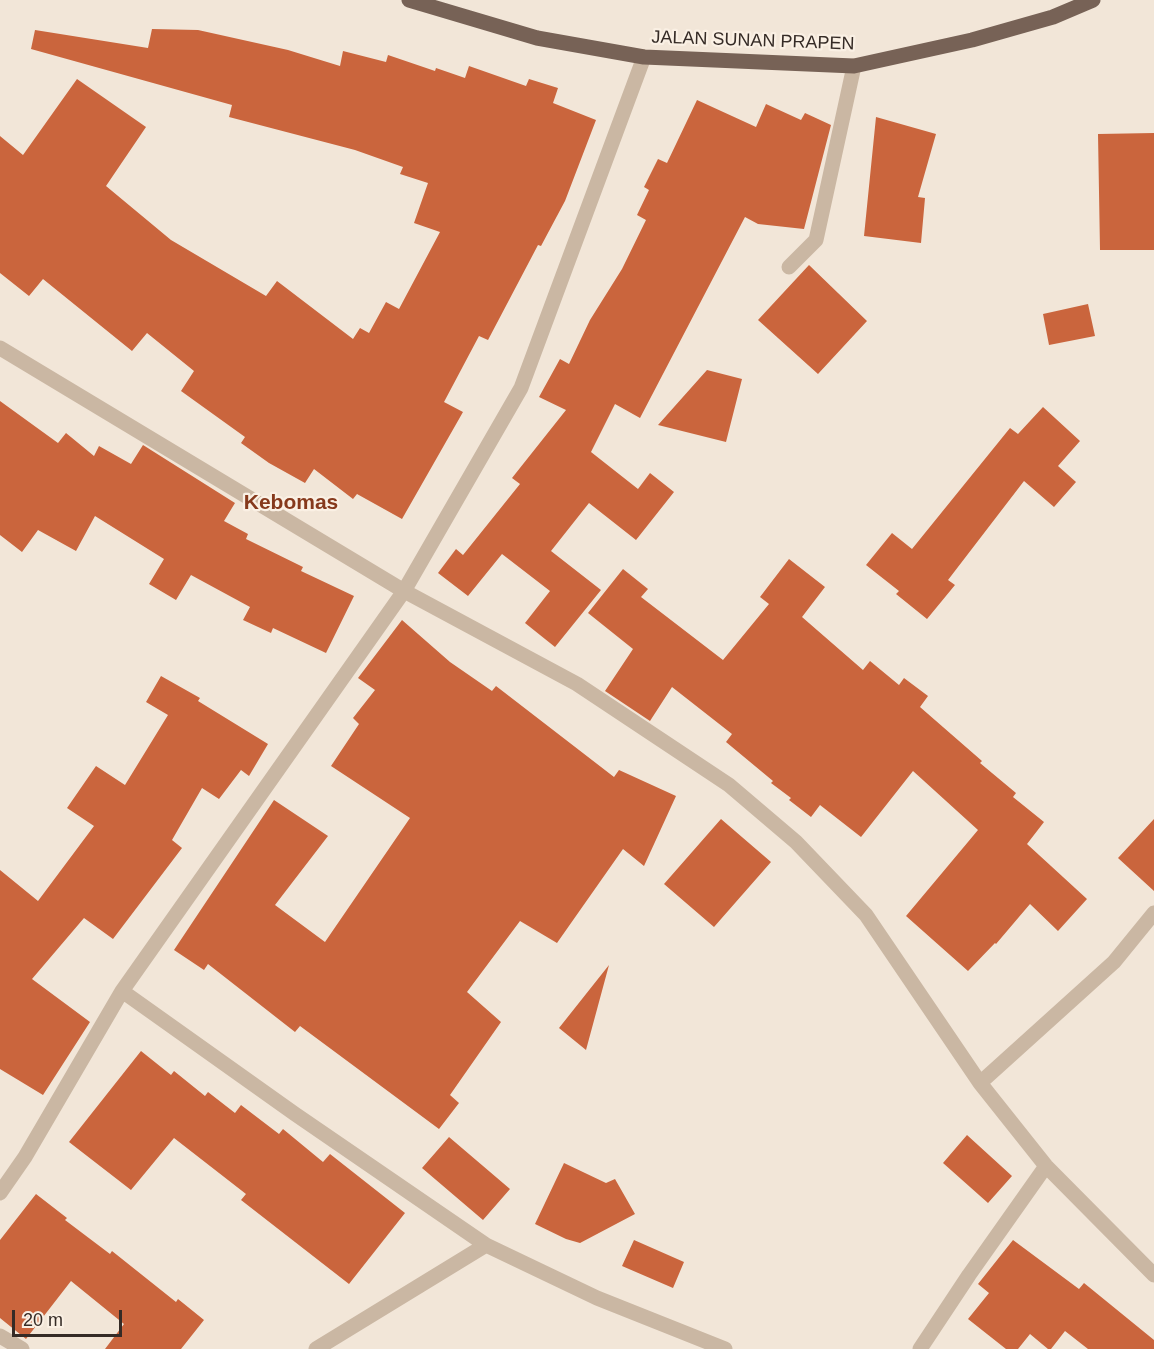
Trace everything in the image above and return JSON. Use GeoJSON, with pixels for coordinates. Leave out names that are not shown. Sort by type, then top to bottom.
{"type":"FeatureCollection","features":[{"type":"Feature","properties":{"kind":"main road","name":"JALAN SUNAN PRAPEN"},"geometry":{"type":"LineString","coordinates":[[409,0],[537,38],[644,57],[854,66],[972,40],[1053,17],[1094,0]]}},
{"type":"Feature","properties":{"kind":"street"},"geometry":{"type":"LineString","coordinates":[[0,1193],[25,1157],[122,992],[404,591],[521,388],[644,57]]}},
{"type":"Feature","properties":{"kind":"street"},"geometry":{"type":"LineString","coordinates":[[789,267],[816,240],[854,66]]}},
{"type":"Feature","properties":{"kind":"street"},"geometry":{"type":"LineString","coordinates":[[3,353],[404,591],[577,684],[729,785],[796,842],[866,915],[980,1083],[1046,1166],[1154,1275]]}},
{"type":"Feature","properties":{"kind":"street"},"geometry":{"type":"LineString","coordinates":[[980,1083],[1114,962],[1154,913]]}},
{"type":"Feature","properties":{"kind":"street"},"geometry":{"type":"LineString","coordinates":[[122,992],[486,1245],[597,1298],[707,1346],[725,1349]]}},
{"type":"Feature","properties":{"kind":"street"},"geometry":{"type":"LineString","coordinates":[[920,1349],[1046,1166]]}},
{"type":"Feature","properties":{"kind":"street"},"geometry":{"type":"LineString","coordinates":[[316,1349],[486,1245]]}},
{"type":"Feature","properties":{"kind":"street"},"geometry":{"type":"LineString","coordinates":[[0,1336],[22,1349]]}},
{"type":"Feature","properties":{"kind":"building"},"geometry":{"type":"Polygon","coordinates":[[[152,29],[198,30],[288,50],[340,66],[343,51],[386,62],[388,55],[435,71],[436,68],[465,78],[469,66],[526,86],[529,79],[558,88],[553,103],[596,120],[565,201],[541,246],[538,245],[488,340],[479,336],[444,402],[463,412],[402,519],[357,494],[353,499],[314,469],[305,483],[269,463],[241,443],[245,437],[181,391],[194,371],[147,333],[132,351],[43,279],[29,296],[0,273],[0,136],[23,155],[77,79],[146,127],[106,186],[171,240],[266,296],[277,281],[353,339],[360,328],[369,333],[386,302],[399,309],[440,232],[414,223],[428,183],[400,174],[403,167],[355,150],[229,117],[232,105],[31,49],[35,30],[148,48],[152,29]]]}},
{"type":"Feature","properties":{"kind":"building"},"geometry":{"type":"Polygon","coordinates":[[[697,100],[756,127],[766,104],[801,120],[805,113],[831,125],[804,229],[758,224],[745,217],[640,418],[615,404],[591,452],[638,489],[650,473],[674,492],[636,540],[589,503],[551,551],[601,590],[555,647],[525,623],[550,591],[502,554],[468,596],[438,573],[456,549],[463,555],[520,484],[512,478],[566,410],[539,397],[560,359],[569,364],[590,320],[622,269],[646,220],[637,215],[649,190],[644,187],[658,159],[667,163],[697,100]]]}},
{"type":"Feature","properties":{"kind":"building"},"geometry":{"type":"Polygon","coordinates":[[[876,117],[936,134],[918,197],[925,198],[921,243],[864,236],[876,117]]]}},
{"type":"Feature","properties":{"kind":"building"},"geometry":{"type":"Polygon","coordinates":[[[1154,133],[1154,250],[1100,250],[1098,134],[1154,133]]]}},
{"type":"Feature","properties":{"kind":"building"},"geometry":{"type":"Polygon","coordinates":[[[809,265],[867,321],[818,374],[758,320],[809,265]]]}},
{"type":"Feature","properties":{"kind":"building"},"geometry":{"type":"Polygon","coordinates":[[[1088,304],[1095,336],[1049,345],[1043,314],[1088,304]]]}},
{"type":"Feature","properties":{"kind":"building"},"geometry":{"type":"Polygon","coordinates":[[[707,370],[742,379],[726,442],[658,425],[707,370]]]}},
{"type":"Feature","properties":{"kind":"building"},"geometry":{"type":"Polygon","coordinates":[[[0,401],[58,443],[66,433],[94,456],[99,446],[131,464],[143,445],[235,503],[224,521],[248,534],[246,539],[303,567],[301,571],[354,596],[326,653],[273,628],[271,633],[243,620],[250,607],[191,575],[176,600],[149,584],[164,559],[95,516],[76,551],[38,530],[22,552],[0,535],[0,401]]]}},
{"type":"Feature","properties":{"kind":"building"},"geometry":{"type":"Polygon","coordinates":[[[1043,407],[1080,441],[1058,466],[1076,482],[1054,507],[1024,481],[948,580],[955,585],[927,619],[896,594],[899,591],[866,565],[892,533],[912,549],[1010,428],[1018,434],[1043,407]]]}},
{"type":"Feature","properties":{"kind":"building"},"geometry":{"type":"Polygon","coordinates":[[[789,559],[825,587],[802,617],[863,670],[870,661],[899,685],[904,678],[928,696],[920,707],[1016,793],[1013,797],[1044,822],[1027,844],[1087,899],[1058,931],[1030,904],[996,944],[968,971],[906,916],[978,830],[913,771],[861,837],[820,805],[811,817],[789,800],[791,798],[771,783],[773,781],[726,742],[732,734],[672,687],[650,721],[605,691],[633,649],[588,613],[623,569],[648,589],[641,597],[723,660],[769,604],[760,597],[789,559]]]}},
{"type":"Feature","properties":{"kind":"building"},"geometry":{"type":"Polygon","coordinates":[[[402,620],[450,662],[492,691],[496,686],[614,777],[619,770],[676,796],[644,866],[623,849],[557,943],[520,921],[467,992],[501,1022],[450,1095],[459,1103],[439,1129],[300,1026],[295,1032],[208,964],[204,970],[174,950],[274,800],[328,836],[275,905],[325,942],[410,818],[331,766],[359,724],[353,718],[375,690],[358,678],[402,620]]]}},
{"type":"Feature","properties":{"kind":"building"},"geometry":{"type":"Polygon","coordinates":[[[161,676],[200,698],[198,701],[268,744],[249,776],[241,770],[219,799],[202,788],[172,840],[182,848],[113,939],[84,918],[32,979],[90,1022],[43,1095],[0,1069],[0,870],[38,901],[94,826],[67,808],[96,766],[125,785],[168,715],[146,702],[161,676]]]}},
{"type":"Feature","properties":{"kind":"building"},"geometry":{"type":"Polygon","coordinates":[[[721,819],[771,862],[714,927],[664,884],[721,819]]]}},
{"type":"Feature","properties":{"kind":"building"},"geometry":{"type":"Polygon","coordinates":[[[1154,819],[1154,891],[1118,858],[1154,819]]]}},
{"type":"Feature","properties":{"kind":"building"},"geometry":{"type":"Polygon","coordinates":[[[609,965],[586,1050],[559,1028],[609,965]]]}},
{"type":"Feature","properties":{"kind":"building"},"geometry":{"type":"Polygon","coordinates":[[[141,1051],[171,1075],[174,1071],[205,1096],[208,1092],[235,1113],[241,1105],[279,1134],[283,1129],[323,1162],[330,1154],[405,1213],[349,1284],[241,1200],[246,1194],[174,1138],[131,1190],[69,1142],[141,1051]]]}},
{"type":"Feature","properties":{"kind":"building"},"geometry":{"type":"Polygon","coordinates":[[[967,1135],[1012,1176],[988,1203],[943,1163],[967,1135]]]}},
{"type":"Feature","properties":{"kind":"building"},"geometry":{"type":"Polygon","coordinates":[[[449,1137],[510,1189],[483,1220],[422,1168],[449,1137]]]}},
{"type":"Feature","properties":{"kind":"building"},"geometry":{"type":"Polygon","coordinates":[[[564,1163],[606,1183],[615,1179],[635,1214],[580,1243],[535,1224],[564,1163]]]}},
{"type":"Feature","properties":{"kind":"building"},"geometry":{"type":"Polygon","coordinates":[[[36,1194],[67,1218],[65,1220],[110,1254],[112,1251],[176,1302],[178,1299],[204,1320],[181,1349],[105,1349],[124,1324],[71,1281],[26,1339],[0,1318],[0,1240],[36,1194]]]}},
{"type":"Feature","properties":{"kind":"building"},"geometry":{"type":"Polygon","coordinates":[[[634,1240],[684,1262],[673,1288],[622,1266],[634,1240]]]}},
{"type":"Feature","properties":{"kind":"building"},"geometry":{"type":"Polygon","coordinates":[[[1013,1240],[1079,1289],[1084,1283],[1154,1340],[1154,1349],[1088,1349],[1065,1331],[1051,1349],[1030,1334],[1018,1349],[1006,1349],[968,1319],[989,1293],[978,1284],[1013,1240]]]}},
{"type":"Feature","properties":{"kind":"district","name":"Kebomas"},"geometry":{"type":"Point","coordinates":[291,503]}}]}
